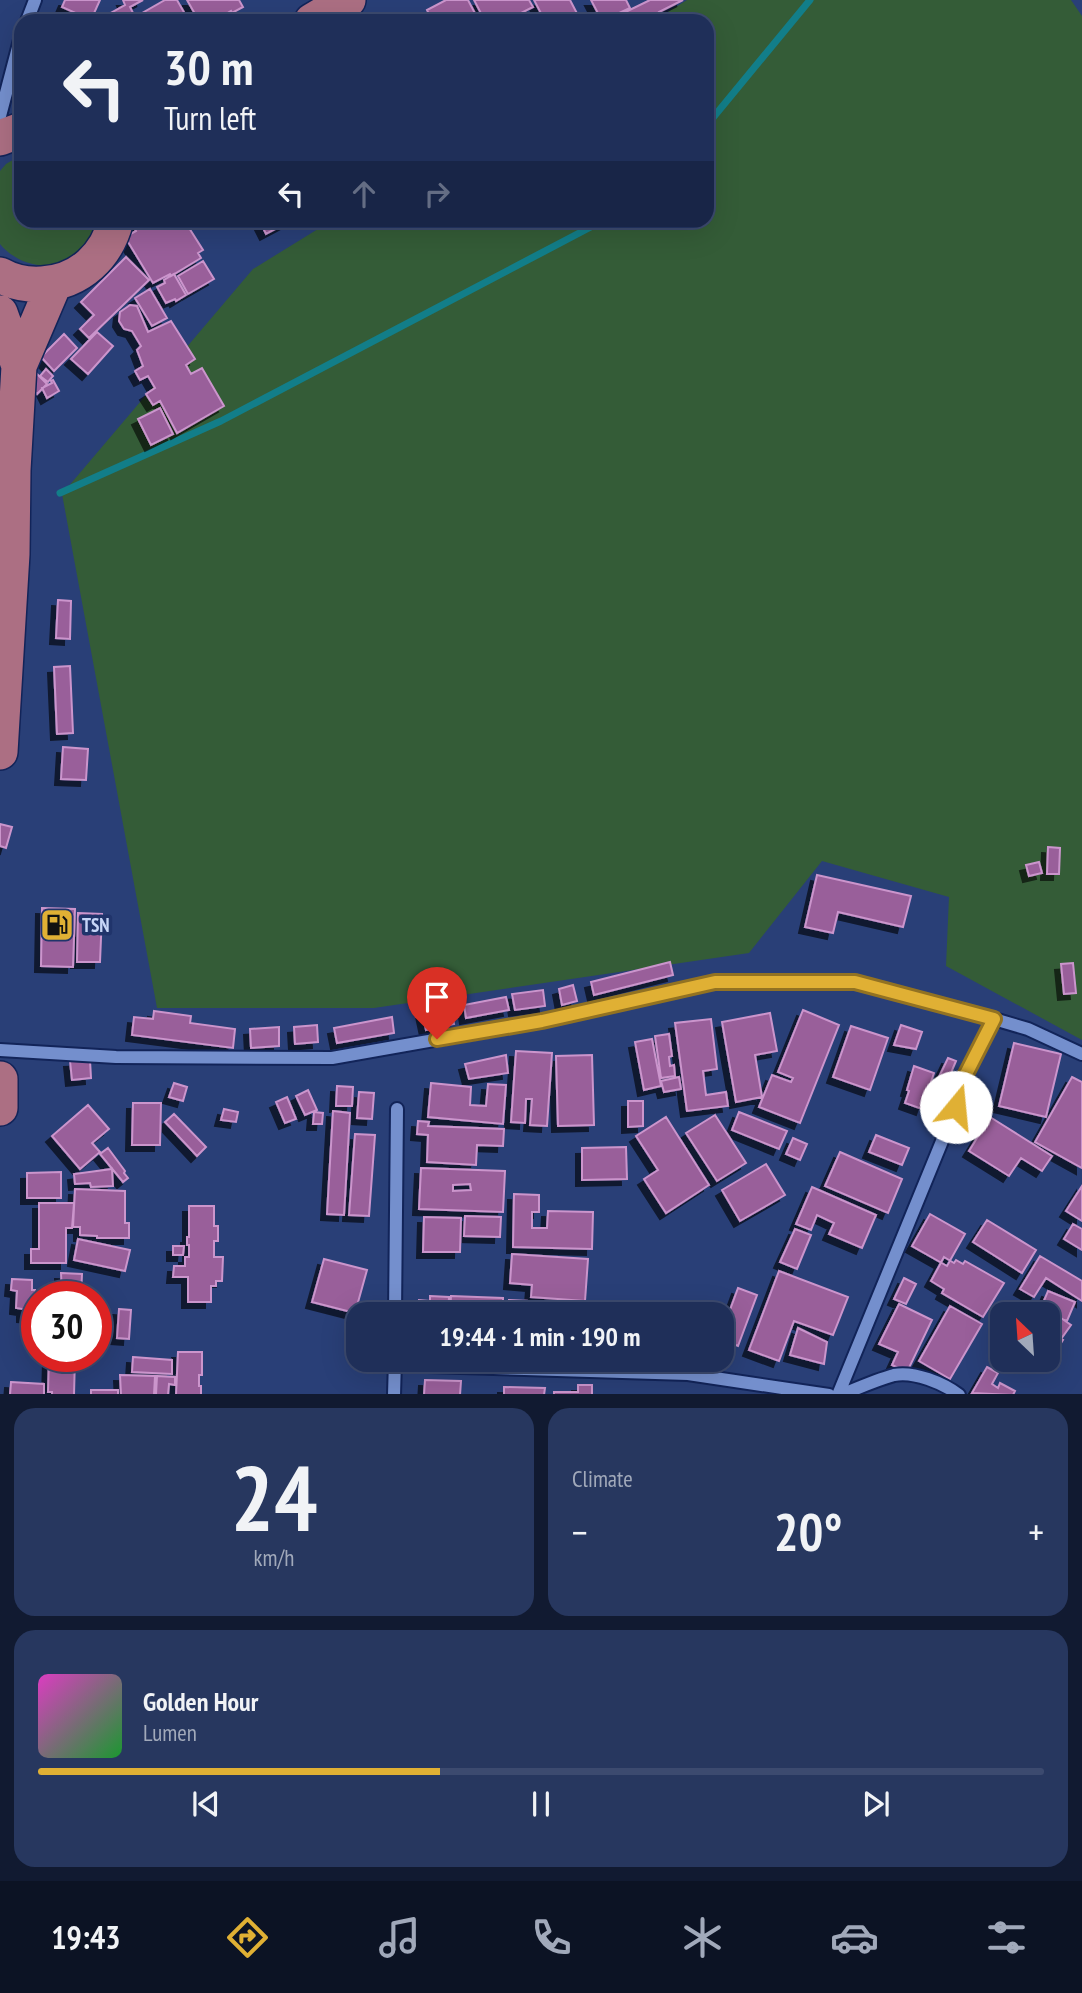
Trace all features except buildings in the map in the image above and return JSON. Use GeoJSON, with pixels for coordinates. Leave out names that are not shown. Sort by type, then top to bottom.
{"type":"FeatureCollection","features":[{"type":"Feature","properties":{"kind":"main road"},"geometry":{"type":"LineString","coordinates":[[324,14],[348,0]]}},
{"type":"Feature","properties":{"kind":"main road"},"geometry":{"type":"LineString","coordinates":[[0,275],[28,285],[54,284],[78,275],[98,258],[114,228]]}},
{"type":"Feature","properties":{"kind":"main road"},"geometry":{"type":"LineString","coordinates":[[0,752],[12,554],[12,470],[19,366],[54,284]]}},
{"type":"Feature","properties":{"kind":"main road"},"geometry":{"type":"LineString","coordinates":[[0,313],[19,366]]}},
{"type":"Feature","properties":{"kind":"main road"},"geometry":{"type":"LineString","coordinates":[[0,1079],[0,1108]]}},
{"type":"Feature","properties":{"kind":"street"},"geometry":{"type":"LineString","coordinates":[[0,116],[14,66]]}},
{"type":"Feature","properties":{"kind":"street"},"geometry":{"type":"LineString","coordinates":[[0,1050],[116,1057],[332,1058],[542,1021],[715,982],[855,982],[1028,1029],[1082,1054]]}},
{"type":"Feature","properties":{"kind":"street"},"geometry":{"type":"LineString","coordinates":[[839,1394],[956,1107],[966,1074],[994,1019]]}},
{"type":"Feature","properties":{"kind":"street"},"geometry":{"type":"LineString","coordinates":[[395,1302],[397,1109]]}},
{"type":"Feature","properties":{"kind":"street"},"geometry":{"type":"LineString","coordinates":[[394,1394],[395,1372]]}},
{"type":"Feature","properties":{"kind":"street"},"geometry":{"type":"LineString","coordinates":[[639,1372],[688,1374],[822,1394]]}},
{"type":"Feature","properties":{"kind":"street"},"geometry":{"type":"LineString","coordinates":[[842,1394],[897,1374],[920,1377],[952,1389],[958,1394]]}},
{"type":"Feature","properties":{"kind":"green space"},"geometry":{"type":"Polygon","coordinates":[[[687,0],[1071,0],[1082,16],[1082,1040],[946,966],[949,897],[822,861],[749,953],[374,1008],[157,1008],[62,494],[253,269],[320,228],[714,228],[714,14],[664,14],[687,0]]]}},
{"type":"Feature","properties":{"kind":"green space"},"geometry":{"type":"Polygon","coordinates":[[[14,159],[14,228],[99,228],[76,256],[57,264],[36,265],[16,258],[0,244],[0,171],[14,159]]]}},
{"type":"Feature","properties":{"kind":"waterway"},"geometry":{"type":"LineString","coordinates":[[714,117],[810,0]]}},
{"type":"Feature","properties":{"kind":"waterway"},"geometry":{"type":"LineString","coordinates":[[60,493],[221,421],[589,228]]}},
{"type":"Feature","properties":{"kind":"place","name":"TSN"},"geometry":{"type":"Point","coordinates":[57,925]}},
{"type":"Feature","properties":{"kind":"route"},"geometry":{"type":"LineString","coordinates":[[437,1039],[542,1021],[715,982],[855,982],[994,1019],[966,1074],[956,1107]]}}]}
